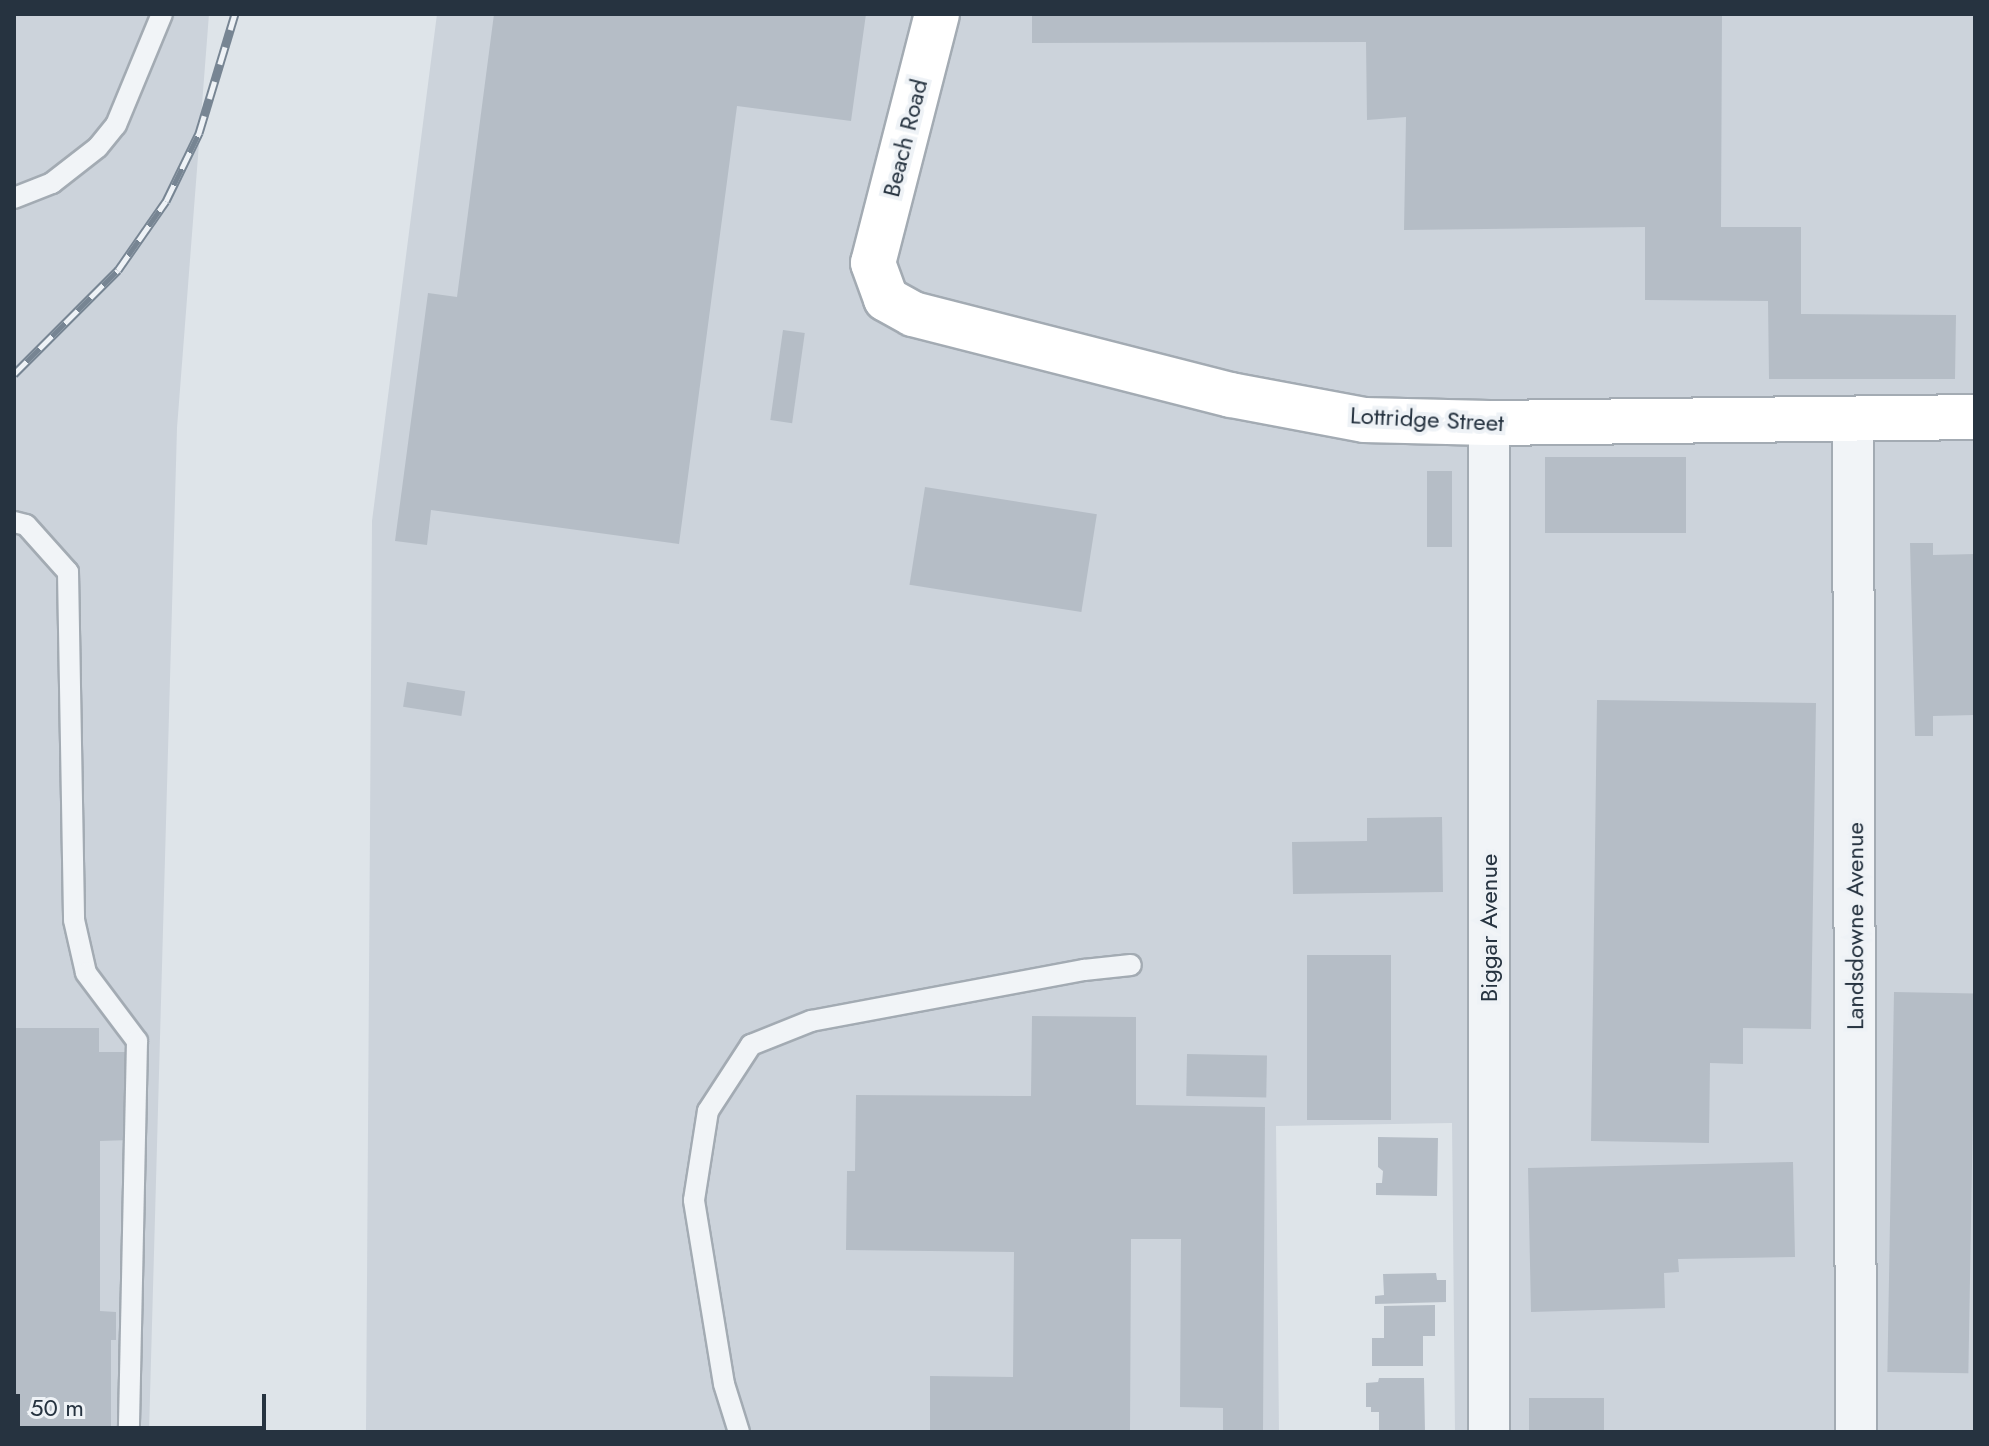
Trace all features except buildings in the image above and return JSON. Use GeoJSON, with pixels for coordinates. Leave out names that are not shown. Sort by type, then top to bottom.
{"type":"FeatureCollection","features":[{"type":"Feature","properties":{"kind":"street","name":"Beach Road"},"geometry":{"type":"LineString","coordinates":[[873,263],[937,14]]}},
{"type":"Feature","properties":{"kind":"street","name":"Lottridge Street"},"geometry":{"type":"LineString","coordinates":[[873,263],[886,299],[913,314],[1231,395],[1364,420],[1489,423],[1975,417]]}},
{"type":"Feature","properties":{"kind":"street","name":"Landsdowne Avenue"},"geometry":{"type":"LineString","coordinates":[[1853,420],[1856,1432]]}},
{"type":"Feature","properties":{"kind":"street","name":"Biggar Avenue"},"geometry":{"type":"LineString","coordinates":[[1489,423],[1489,1432]]}},
{"type":"Feature","properties":{"kind":"lane"},"geometry":{"type":"LineString","coordinates":[[14,198],[52,183],[98,147],[116,125],[162,14]]}},
{"type":"Feature","properties":{"kind":"lane"},"geometry":{"type":"LineString","coordinates":[[14,522],[26,525],[68,572],[74,920],[86,973],[137,1041],[129,1432]]}},
{"type":"Feature","properties":{"kind":"lane"},"geometry":{"type":"LineString","coordinates":[[739,1432],[724,1384],[694,1200],[708,1111],[751,1045],[811,1021],[1084,970],[1131,965]]}},
{"type":"Feature","properties":{"kind":"shaded area"},"geometry":{"type":"Polygon","coordinates":[[[14,14],[209,14],[177,428],[149,1432],[14,1432],[14,14]]]}},
{"type":"Feature","properties":{"kind":"shaded area"},"geometry":{"type":"Polygon","coordinates":[[[437,14],[1975,14],[1975,1432],[1455,1432],[1452,1123],[1276,1126],[1279,1432],[366,1432],[372,521],[437,14]]]}},
{"type":"Feature","properties":{"kind":"railway"},"geometry":{"type":"LineString","coordinates":[[14,374],[118,270],[166,201],[199,133],[235,14]]}}]}
